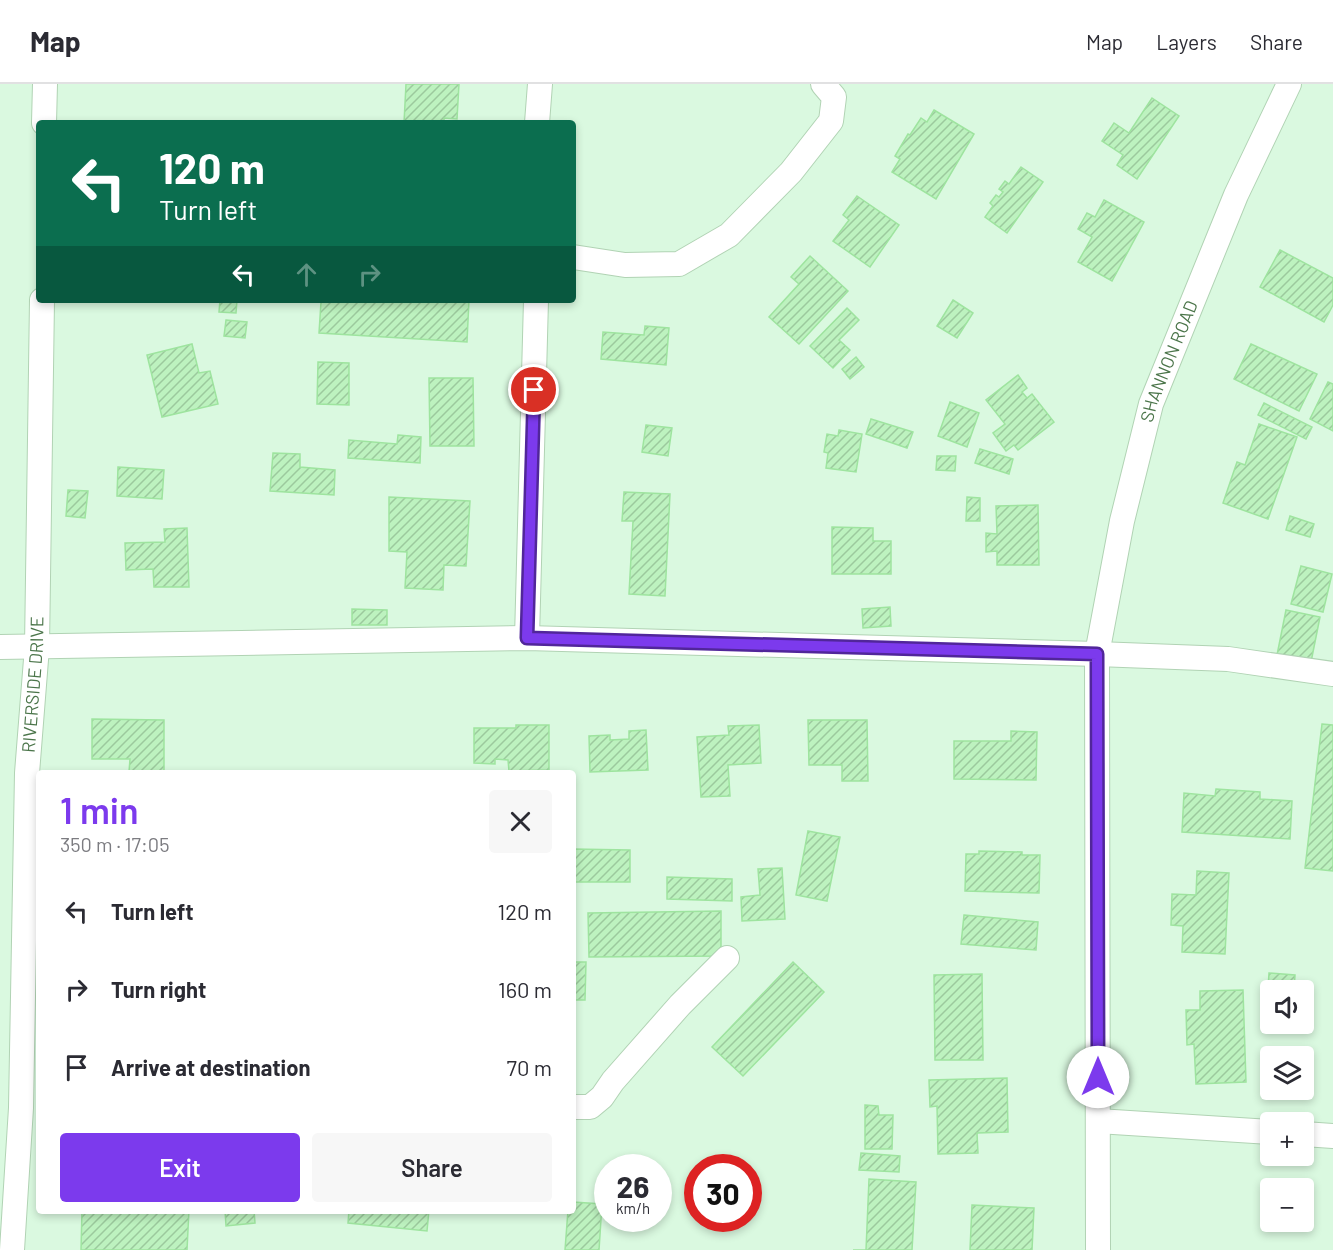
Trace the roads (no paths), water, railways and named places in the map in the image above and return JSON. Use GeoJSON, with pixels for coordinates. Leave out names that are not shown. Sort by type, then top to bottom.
{"type":"FeatureCollection","features":[{"type":"Feature","properties":{"kind":"street"},"geometry":{"type":"LineString","coordinates":[[44,120],[45,84]]}},
{"type":"Feature","properties":{"kind":"street"},"geometry":{"type":"LineString","coordinates":[[537,120],[540,84]]}},
{"type":"Feature","properties":{"kind":"street"},"geometry":{"type":"LineString","coordinates":[[576,257],[625,265],[679,264],[729,235],[791,172],[831,121],[834,97],[823,84]]}},
{"type":"Feature","properties":{"kind":"street","name":"SHANNON ROAD"},"geometry":{"type":"LineString","coordinates":[[1098,1250],[1097,654],[1122,521],[1151,404],[1236,195],[1289,84]]}},
{"type":"Feature","properties":{"kind":"street","name":"RIVERSIDE DRIVE"},"geometry":{"type":"LineString","coordinates":[[12,1250],[30,1108],[27,773],[37,646],[42,303]]}},
{"type":"Feature","properties":{"kind":"street"},"geometry":{"type":"LineString","coordinates":[[527,638],[536,303]]}},
{"type":"Feature","properties":{"kind":"street"},"geometry":{"type":"LineString","coordinates":[[0,647],[527,638],[1228,659],[1333,674]]}},
{"type":"Feature","properties":{"kind":"street"},"geometry":{"type":"LineString","coordinates":[[576,1107],[590,1107],[602,1097],[613,1081],[680,1005],[727,958]]}},
{"type":"Feature","properties":{"kind":"street"},"geometry":{"type":"LineString","coordinates":[[1098,1121],[1260,1131]]}},
{"type":"Feature","properties":{"kind":"street"},"geometry":{"type":"LineString","coordinates":[[1314,1135],[1333,1136]]}}]}
